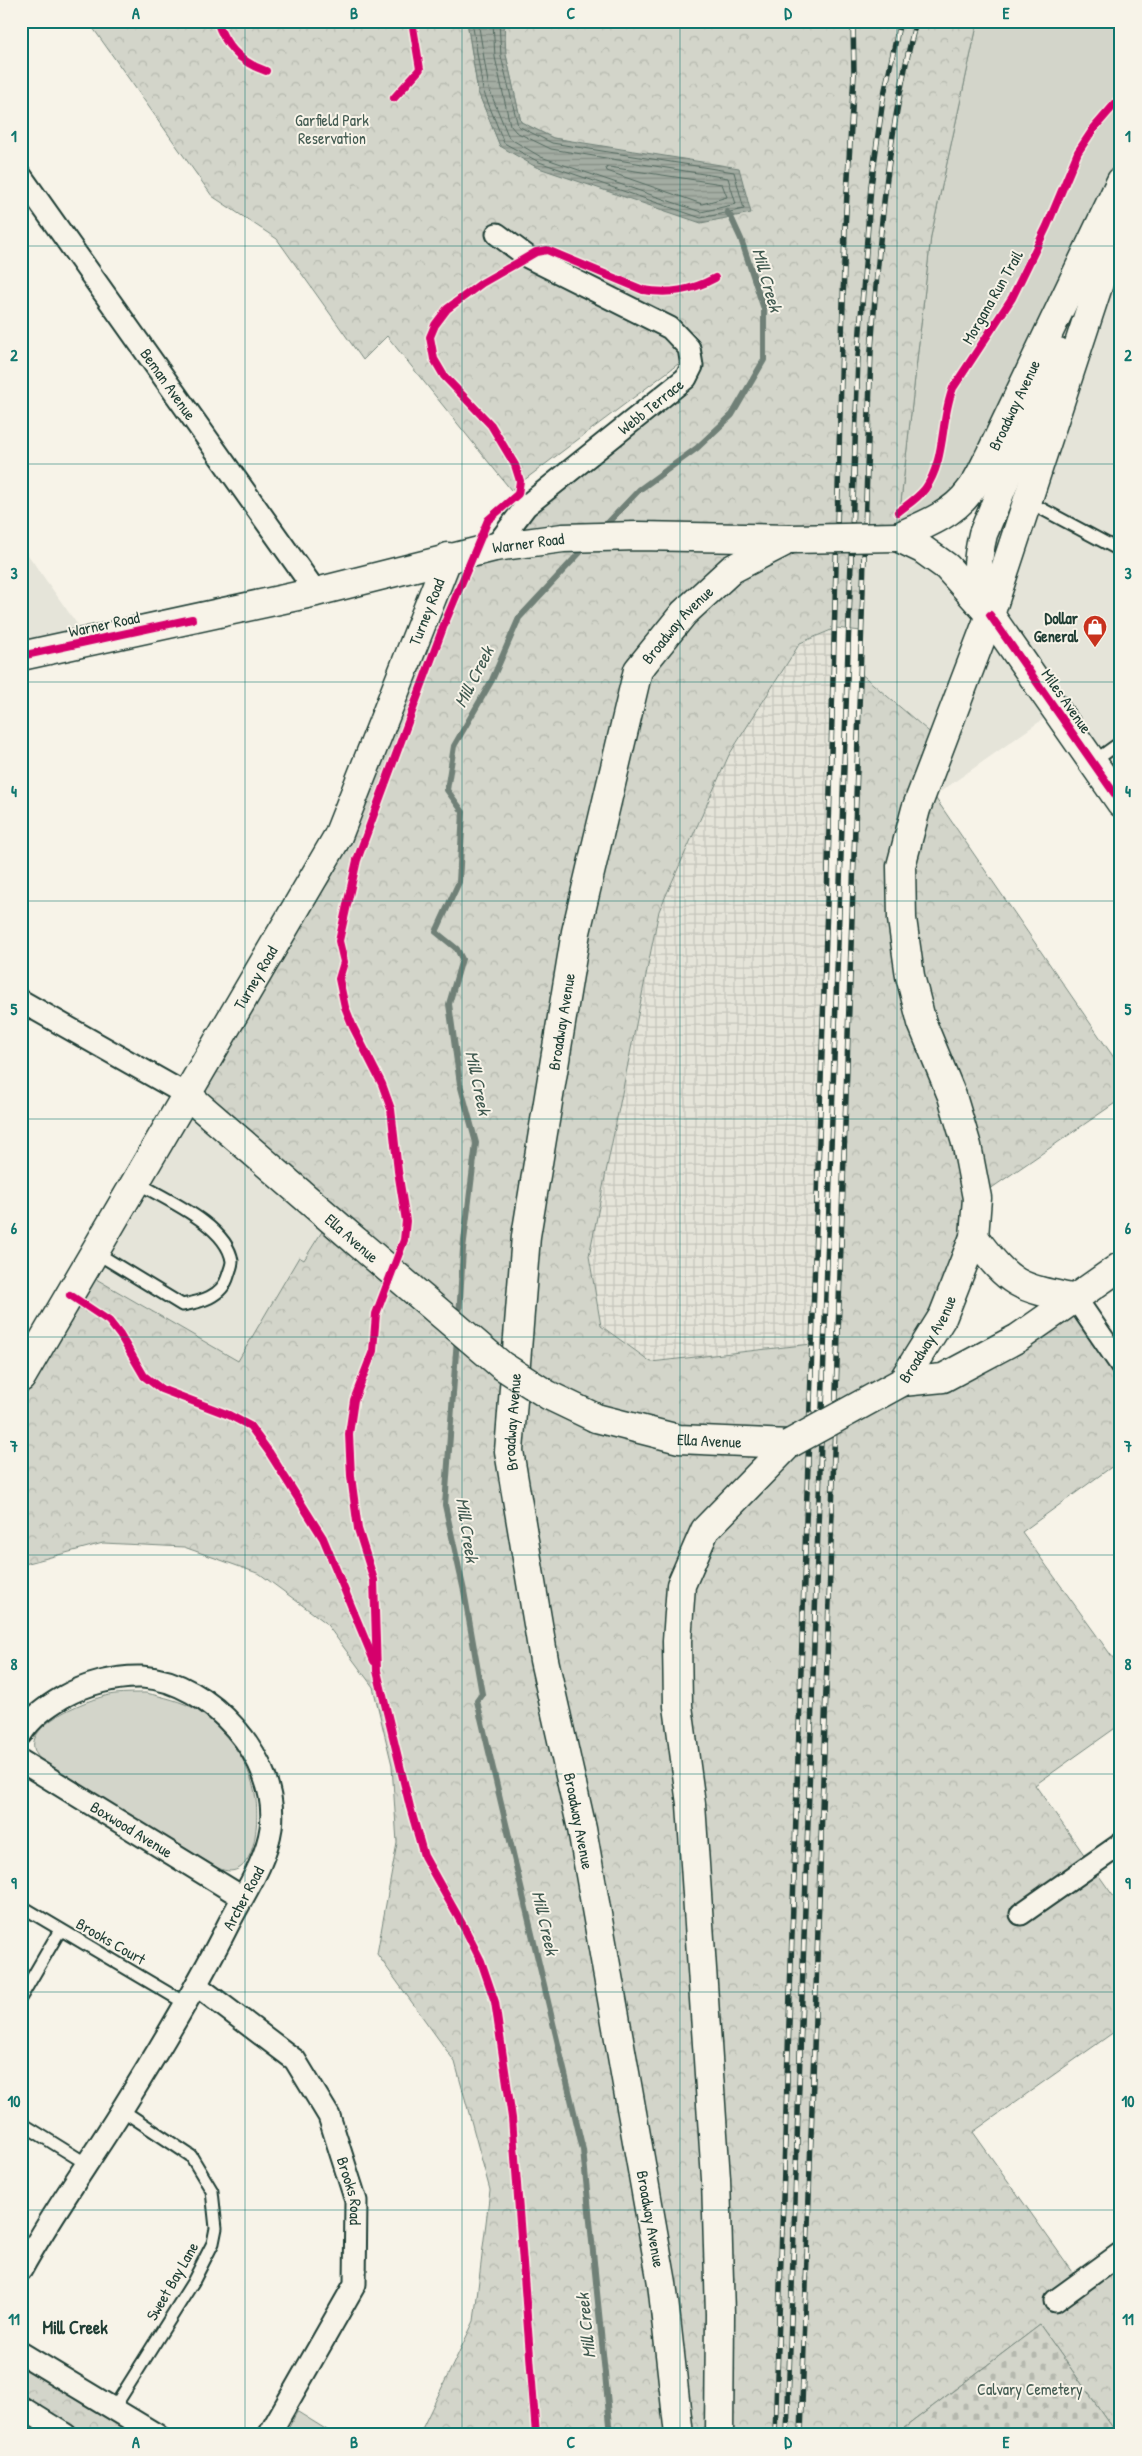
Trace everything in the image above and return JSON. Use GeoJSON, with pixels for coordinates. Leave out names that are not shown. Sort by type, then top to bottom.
{"type":"FeatureCollection","features":[{"type":"Feature","properties":{"kind":"main road","name":"Broadway Avenue"},"geometry":{"type":"LineString","coordinates":[[718,2435],[720,2314],[716,2179],[691,1804],[678,1706],[678,1632],[681,1585],[705,1530],[788,1444],[902,1382],[943,1316],[974,1236],[976,1198],[967,1146],[952,1096],[922,1023],[910,976],[902,919],[901,866],[916,809],[990,615],[1027,501],[1121,181]]}},
{"type":"Feature","properties":{"kind":"main road","name":"Broadway Avenue"},"geometry":{"type":"LineString","coordinates":[[897,537],[930,523],[956,505],[970,492],[1112,215]]}},
{"type":"Feature","properties":{"kind":"main road"},"geometry":{"type":"LineString","coordinates":[[990,615],[977,580],[977,560],[983,534],[1057,358],[1112,215]]}},
{"type":"Feature","properties":{"kind":"main road","name":"Warner Road"},"geometry":{"type":"LineString","coordinates":[[21,656],[316,592],[495,547],[563,538],[699,536],[790,540],[897,537]]}},
{"type":"Feature","properties":{"kind":"main road"},"geometry":{"type":"LineString","coordinates":[[897,537],[922,549],[947,567],[990,615]]}},
{"type":"Feature","properties":{"kind":"main road","name":"Broadway Avenue"},"geometry":{"type":"LineString","coordinates":[[679,2435],[660,2273],[582,1829],[544,1660],[509,1451],[526,1236],[571,961],[576,932],[638,670],[684,613],[732,569],[790,540]]}},
{"type":"Feature","properties":{"kind":"main road","name":"Turney Road"},"geometry":{"type":"LineString","coordinates":[[21,1378],[338,836],[448,558]]}},
{"type":"Feature","properties":{"kind":"main road","name":"Miles Avenue"},"geometry":{"type":"LineString","coordinates":[[990,615],[1121,803]]}},
{"type":"Feature","properties":{"kind":"main road","name":"Ella Avenue"},"geometry":{"type":"LineString","coordinates":[[187,1095],[501,1365],[548,1395],[596,1418],[679,1439],[788,1444]]}},
{"type":"Feature","properties":{"kind":"main road"},"geometry":{"type":"LineString","coordinates":[[974,1236],[997,1267],[1014,1282],[1030,1290],[1076,1299]]}},
{"type":"Feature","properties":{"kind":"main road"},"geometry":{"type":"LineString","coordinates":[[902,1382],[943,1378],[1018,1338],[1121,1266]]}},
{"type":"Feature","properties":{"kind":"street","name":"Beman Avenue"},"geometry":{"type":"LineString","coordinates":[[21,176],[316,592]]}},
{"type":"Feature","properties":{"kind":"street","name":"Webb Terrace"},"geometry":{"type":"LineString","coordinates":[[495,547],[526,506],[686,378],[692,366],[690,348],[670,328],[528,257],[497,234]]}},
{"type":"Feature","properties":{"kind":"street","name":"Ella Avenue"},"geometry":{"type":"LineString","coordinates":[[21,1001],[187,1095]]}},
{"type":"Feature","properties":{"kind":"street"},"geometry":{"type":"LineString","coordinates":[[1076,1299],[1121,1365]]}},
{"type":"Feature","properties":{"kind":"street","name":"Archer Road"},"geometry":{"type":"LineString","coordinates":[[21,1734],[46,1706],[76,1690],[106,1681],[143,1677],[174,1685],[198,1696],[223,1714],[244,1737],[261,1765],[270,1793],[271,1827],[264,1852],[196,1985],[122,2110],[23,2260]]}},
{"type":"Feature","properties":{"kind":"street","name":"Boxwood Avenue"},"geometry":{"type":"LineString","coordinates":[[21,1761],[242,1897]]}},
{"type":"Feature","properties":{"kind":"street"},"geometry":{"type":"LineString","coordinates":[[1021,1914],[1121,1844]]}},
{"type":"Feature","properties":{"kind":"street","name":"Brooks Road"},"geometry":{"type":"LineString","coordinates":[[196,1985],[295,2060],[330,2116],[356,2200],[355,2284],[269,2435]]}},
{"type":"Feature","properties":{"kind":"street"},"geometry":{"type":"LineString","coordinates":[[1055,2301],[1121,2253]]}},
{"type":"Feature","properties":{"kind":"street"},"geometry":{"type":"LineString","coordinates":[[21,2353],[157,2435]]}},
{"type":"Feature","properties":{"kind":"street"},"geometry":{"type":"LineString","coordinates":[[21,2407],[66,2435]]}},
{"type":"Feature","properties":{"kind":"lane"},"geometry":{"type":"LineString","coordinates":[[1027,501],[1121,551]]}},
{"type":"Feature","properties":{"kind":"lane"},"geometry":{"type":"LineString","coordinates":[[1093,762],[1121,742]]}},
{"type":"Feature","properties":{"kind":"lane"},"geometry":{"type":"LineString","coordinates":[[95,1252],[182,1305],[201,1302],[216,1294],[227,1281],[232,1263],[226,1244],[211,1227],[136,1182]]}},
{"type":"Feature","properties":{"kind":"lane","name":"Brooks Court"},"geometry":{"type":"LineString","coordinates":[[21,1906],[185,2003]]}},
{"type":"Feature","properties":{"kind":"lane"},"geometry":{"type":"LineString","coordinates":[[21,1997],[60,1930]]}},
{"type":"Feature","properties":{"kind":"lane","name":"Sweet Bay Lane"},"geometry":{"type":"LineString","coordinates":[[114,2408],[193,2282],[213,2243],[216,2228],[212,2191],[191,2156],[122,2110]]}},
{"type":"Feature","properties":{"kind":"lane"},"geometry":{"type":"LineString","coordinates":[[21,2122],[87,2164]]}},
{"type":"Feature","properties":{"kind":"shaded area"},"geometry":{"type":"Polygon","coordinates":[[[1121,216],[1121,803],[1056,710],[916,809],[941,742],[860,673],[864,538],[897,537],[990,615],[1121,216]]]}},
{"type":"Feature","properties":{"kind":"shaded area"},"geometry":{"type":"Polygon","coordinates":[[[21,545],[89,641],[21,656],[21,545]]]}},
{"type":"Feature","properties":{"kind":"shaded area"},"geometry":{"type":"Polygon","coordinates":[[[836,628],[812,1344],[651,1362],[601,1326],[589,1256],[659,912],[729,755],[800,643],[836,628]]]}},
{"type":"Feature","properties":{"kind":"shaded area"},"geometry":{"type":"Polygon","coordinates":[[[187,1095],[331,1219],[238,1361],[84,1272],[187,1095]]]}},
{"type":"Feature","properties":{"kind":"green space","name":"Garfield Park Reservation"},"geometry":{"type":"Polygon","coordinates":[[[88,21],[467,21],[478,92],[500,146],[597,146],[553,138],[521,122],[506,55],[504,21],[978,21],[931,236],[897,537],[864,538],[861,631],[836,628],[800,643],[729,755],[659,911],[589,1256],[601,1326],[651,1362],[812,1344],[809,1432],[834,1421],[860,673],[941,742],[934,796],[1121,1068],[1121,1099],[977,1198],[903,1382],[1076,1299],[1121,1365],[1121,1460],[1022,1532],[1121,1669],[1121,1724],[1035,1785],[1121,1907],[1121,2027],[973,2132],[1080,2282],[1121,2253],[1121,2435],[1118,2435],[1040,2325],[895,2435],[419,2435],[474,2321],[490,2190],[455,2062],[377,1954],[397,1843],[392,1765],[373,1687],[325,1622],[260,1574],[184,1547],[103,1543],[21,1565],[21,1379],[84,1272],[238,1361],[299,1257],[304,1260],[330,1219],[187,1095],[338,836],[448,557],[495,547],[686,378],[690,355],[511,490],[387,336],[363,360],[277,239],[212,196],[88,21]]]}},
{"type":"Feature","properties":{"kind":"green space"},"geometry":{"type":"Polygon","coordinates":[[[978,21],[1121,21],[1121,181],[969,492],[897,537],[931,236],[978,21]]]}},
{"type":"Feature","properties":{"kind":"green space"},"geometry":{"type":"Polygon","coordinates":[[[146,1693],[179,1702],[197,1710],[227,1737],[244,1762],[255,1793],[257,1823],[252,1849],[247,1860],[240,1868],[230,1871],[218,1868],[48,1767],[36,1754],[34,1748],[35,1738],[41,1728],[65,1712],[93,1699],[119,1694],[146,1693]]]}},
{"type":"Feature","properties":{"kind":"green space","name":"Calvary Cemetery"},"geometry":{"type":"Polygon","coordinates":[[[1040,2325],[1118,2435],[895,2435],[1040,2325]]]}},
{"type":"Feature","properties":{"kind":"green space"},"geometry":{"type":"Polygon","coordinates":[[[21,2357],[150,2435],[86,2435],[21,2396],[21,2357]]]}},
{"type":"Feature","properties":{"kind":"green space"},"geometry":{"type":"Polygon","coordinates":[[[298,2412],[335,2435],[285,2435],[298,2412]]]}},
{"type":"Feature","properties":{"kind":"water"},"geometry":{"type":"Polygon","coordinates":[[[467,21],[504,21],[506,55],[521,122],[553,138],[739,168],[751,213],[701,223],[536,167],[500,146],[478,92],[467,21]]]}},
{"type":"Feature","properties":{"kind":"waterway","name":"Mill Creek"},"geometry":{"type":"LineString","coordinates":[[602,529],[639,490],[697,448],[732,415],[764,360],[764,309],[741,239],[727,212]]}},
{"type":"Feature","properties":{"kind":"waterway","name":"Mill Creek"},"geometry":{"type":"LineString","coordinates":[[459,1318],[463,1249],[476,1143],[460,1084],[449,1004],[462,959],[457,949],[436,932],[459,882],[463,812],[447,790],[454,746],[492,680],[519,618],[587,545]]}},
{"type":"Feature","properties":{"kind":"waterway","name":"Mill Creek"},"geometry":{"type":"LineString","coordinates":[[457,1338],[445,1505],[464,1591],[482,1694],[477,1701],[583,2150],[611,2435]]}},
{"type":"Feature","properties":{"kind":"railway"},"geometry":{"type":"LineString","coordinates":[[775,2435],[827,904],[845,228],[854,75],[853,21]]}},
{"type":"Feature","properties":{"kind":"railway"},"geometry":{"type":"LineString","coordinates":[[787,2435],[858,357],[871,186],[883,99],[900,21]]}},
{"type":"Feature","properties":{"kind":"railway"},"geometry":{"type":"LineString","coordinates":[[801,2435],[871,351],[886,185],[898,103],[916,21]]}},
{"type":"Feature","properties":{"kind":"cycle path"},"geometry":{"type":"LineString","coordinates":[[217,21],[230,46],[249,63],[266,71]]}},
{"type":"Feature","properties":{"kind":"cycle path"},"geometry":{"type":"LineString","coordinates":[[394,98],[420,69],[412,21]]}},
{"type":"Feature","properties":{"kind":"cycle path","name":"Morgana Run Trail"},"geometry":{"type":"LineString","coordinates":[[898,512],[922,492],[932,478],[940,453],[946,413],[953,388],[1012,298],[1047,226],[1078,152],[1094,128],[1121,97]]}},
{"type":"Feature","properties":{"kind":"cycle path"},"geometry":{"type":"LineString","coordinates":[[536,2435],[512,2118],[495,2002],[481,1961],[424,1856],[410,1807],[377,1671],[374,1580],[358,1529],[351,1476],[349,1434],[354,1400],[373,1351],[376,1314],[404,1240],[406,1221],[391,1109],[382,1084],[345,1007],[339,979],[344,962],[339,941],[357,860],[444,625],[488,520],[518,494],[520,481],[515,465],[491,425],[444,376],[434,359],[430,337],[435,325],[447,309],[482,283],[536,252],[547,250],[643,290],[662,292],[689,289],[715,278]]}},
{"type":"Feature","properties":{"kind":"cycle path"},"geometry":{"type":"LineString","coordinates":[[990,615],[1121,803]]}},
{"type":"Feature","properties":{"kind":"cycle path"},"geometry":{"type":"LineString","coordinates":[[21,656],[192,619]]}},
{"type":"Feature","properties":{"kind":"cycle path"},"geometry":{"type":"LineString","coordinates":[[70,1295],[109,1321],[120,1335],[144,1376],[161,1389],[229,1415],[250,1426],[269,1452],[323,1538],[374,1661]]}},
{"type":"Feature","properties":{"kind":"place","name":"Dollar General"},"geometry":{"type":"Point","coordinates":[1095,648]}},
{"type":"Feature","properties":{"kind":"district","name":"Mill Creek"},"geometry":{"type":"Point","coordinates":[75,2328]}}]}
